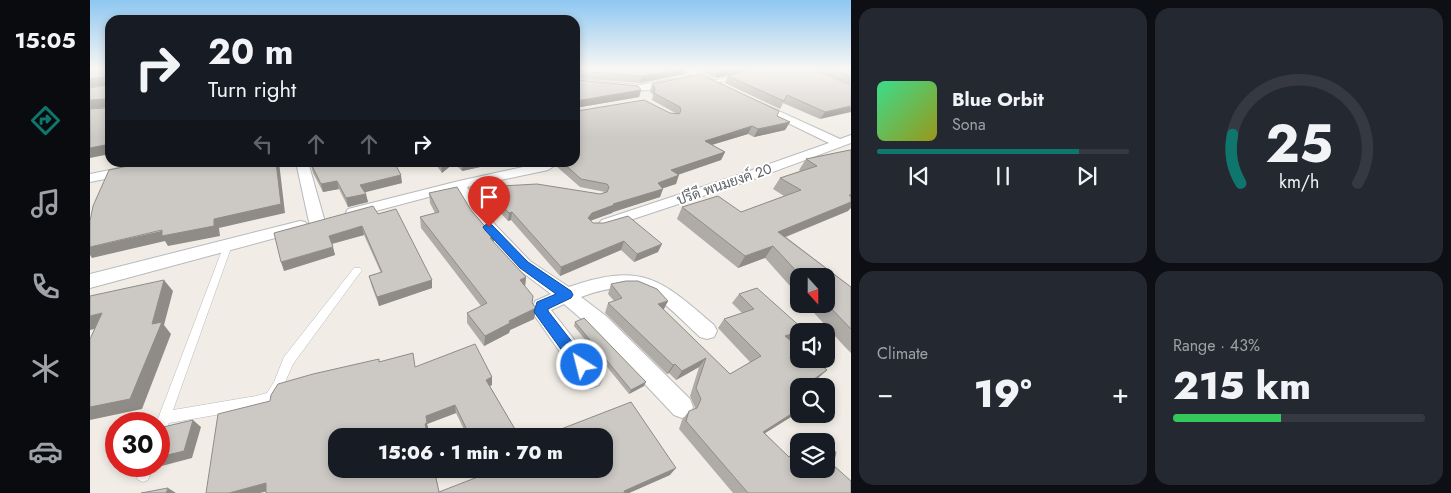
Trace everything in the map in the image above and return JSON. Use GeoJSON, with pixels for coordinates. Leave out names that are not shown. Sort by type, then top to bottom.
{"type":"FeatureCollection","features":[{"type":"Feature","properties":{"kind":"street"},"geometry":{"type":"LineString","coordinates":[[643,92],[647,99]]}},
{"type":"Feature","properties":{"kind":"street"},"geometry":{"type":"LineString","coordinates":[[746,98],[845,141]]}},
{"type":"Feature","properties":{"kind":"street","name":"ปรีดี พนมยงค์ 20"},"geometry":{"type":"LineString","coordinates":[[596,226],[746,177],[845,141]]}},
{"type":"Feature","properties":{"kind":"street"},"geometry":{"type":"LineString","coordinates":[[90,178],[146,167]]}},
{"type":"Feature","properties":{"kind":"street"},"geometry":{"type":"LineString","coordinates":[[303,167],[317,222]]}},
{"type":"Feature","properties":{"kind":"street"},"geometry":{"type":"LineString","coordinates":[[90,281],[459,185],[544,167]]}},
{"type":"Feature","properties":{"kind":"street"},"geometry":{"type":"LineString","coordinates":[[514,174],[529,185]]}},
{"type":"Feature","properties":{"kind":"street"},"geometry":{"type":"LineString","coordinates":[[459,185],[478,216],[524,265],[600,322],[682,407]]}},
{"type":"Feature","properties":{"kind":"street"},"geometry":{"type":"LineString","coordinates":[[591,378],[541,312],[542,306],[566,295],[611,282],[642,282],[665,295],[707,331]]}},
{"type":"Feature","properties":{"kind":"lane"},"geometry":{"type":"LineString","coordinates":[[166,412],[228,245]]}},
{"type":"Feature","properties":{"kind":"lane"},"geometry":{"type":"LineString","coordinates":[[170,417],[256,402],[271,397],[288,361],[357,270]]}},
{"type":"Feature","properties":{"kind":"building"},"geometry":{"type":"Polygon","coordinates":[[[90,92],[105,92],[105,99],[90,100],[90,92]]]}},
{"type":"Feature","properties":{"kind":"building"},"geometry":{"type":"Polygon","coordinates":[[[580,92],[629,92],[580,100],[580,92]]]}},
{"type":"Feature","properties":{"kind":"building"},"geometry":{"type":"Polygon","coordinates":[[[738,92],[779,111],[777,116],[790,122],[758,129],[752,126],[705,141],[725,152],[671,170],[679,175],[658,183],[663,189],[613,204],[592,213],[588,218],[593,223],[604,223],[628,216],[662,244],[637,254],[624,241],[561,267],[512,212],[509,213],[484,187],[537,184],[600,194],[607,192],[609,187],[607,184],[581,179],[568,167],[580,167],[580,111],[644,100],[670,113],[679,114],[681,111],[680,107],[654,93],[738,92]]]}},
{"type":"Feature","properties":{"kind":"building"},"geometry":{"type":"Polygon","coordinates":[[[764,92],[851,92],[851,106],[825,112],[787,95],[784,101],[764,92]]]}},
{"type":"Feature","properties":{"kind":"building"},"geometry":{"type":"Polygon","coordinates":[[[105,108],[105,145],[90,148],[90,109],[105,108]]]}},
{"type":"Feature","properties":{"kind":"building"},"geometry":{"type":"Polygon","coordinates":[[[851,150],[851,195],[849,195],[851,202],[778,232],[826,268],[794,268],[773,246],[745,256],[682,207],[718,196],[741,212],[801,190],[780,178],[817,166],[806,159],[851,150]]]}},
{"type":"Feature","properties":{"kind":"building"},"geometry":{"type":"Polygon","coordinates":[[[123,167],[277,167],[281,204],[214,219],[214,226],[162,236],[162,230],[90,247],[90,221],[93,206],[109,170],[123,167]]]}},
{"type":"Feature","properties":{"kind":"building"},"geometry":{"type":"Polygon","coordinates":[[[312,167],[397,167],[401,175],[360,185],[366,194],[346,198],[337,181],[321,184],[312,167]]]}},
{"type":"Feature","properties":{"kind":"building"},"geometry":{"type":"Polygon","coordinates":[[[457,187],[471,210],[494,237],[490,238],[526,277],[520,280],[533,296],[532,303],[536,308],[509,321],[510,323],[485,336],[467,313],[487,303],[420,217],[439,212],[429,193],[457,187]]]}},
{"type":"Feature","properties":{"kind":"building"},"geometry":{"type":"Polygon","coordinates":[[[373,206],[378,214],[396,209],[432,280],[377,297],[369,276],[382,272],[362,226],[329,236],[333,247],[281,262],[274,233],[373,206]]]}},
{"type":"Feature","properties":{"kind":"building"},"geometry":{"type":"Polygon","coordinates":[[[835,275],[851,287],[851,329],[835,312],[835,275]]]}},
{"type":"Feature","properties":{"kind":"building"},"geometry":{"type":"Polygon","coordinates":[[[164,280],[152,324],[162,322],[130,399],[90,407],[90,339],[102,313],[90,316],[90,296],[164,280]]]}},
{"type":"Feature","properties":{"kind":"building"},"geometry":{"type":"Polygon","coordinates":[[[638,281],[657,289],[668,301],[658,304],[730,374],[761,356],[724,319],[754,309],[739,294],[757,288],[796,323],[790,323],[790,334],[785,336],[790,340],[790,368],[824,368],[827,370],[816,378],[790,378],[790,415],[763,432],[790,456],[790,478],[835,478],[835,467],[851,481],[851,493],[748,493],[686,421],[689,411],[697,408],[701,399],[696,388],[706,358],[682,371],[675,364],[673,365],[608,303],[622,298],[611,284],[638,281]]]}},
{"type":"Feature","properties":{"kind":"building"},"geometry":{"type":"Polygon","coordinates":[[[584,318],[646,382],[631,390],[575,322],[584,318]]]}},
{"type":"Feature","properties":{"kind":"building"},"geometry":{"type":"Polygon","coordinates":[[[475,344],[492,377],[486,380],[514,428],[466,428],[455,405],[426,416],[426,428],[328,428],[328,478],[436,478],[439,492],[475,478],[613,478],[613,428],[564,428],[631,402],[676,468],[624,491],[625,493],[266,493],[266,483],[229,493],[206,493],[218,414],[270,401],[271,395],[278,384],[313,374],[379,359],[379,362],[413,353],[415,367],[475,344]]]}},
{"type":"Feature","properties":{"kind":"building"},"geometry":{"type":"Polygon","coordinates":[[[193,420],[184,451],[170,454],[170,425],[193,420]]]}},
{"type":"Feature","properties":{"kind":"building"},"geometry":{"type":"Polygon","coordinates":[[[168,488],[166,493],[141,493],[168,488]]]}},
{"type":"Feature","properties":{"kind":"route"},"geometry":{"type":"LineString","coordinates":[[489,227],[524,265],[566,295],[542,306],[541,312],[582,365]]}}]}
